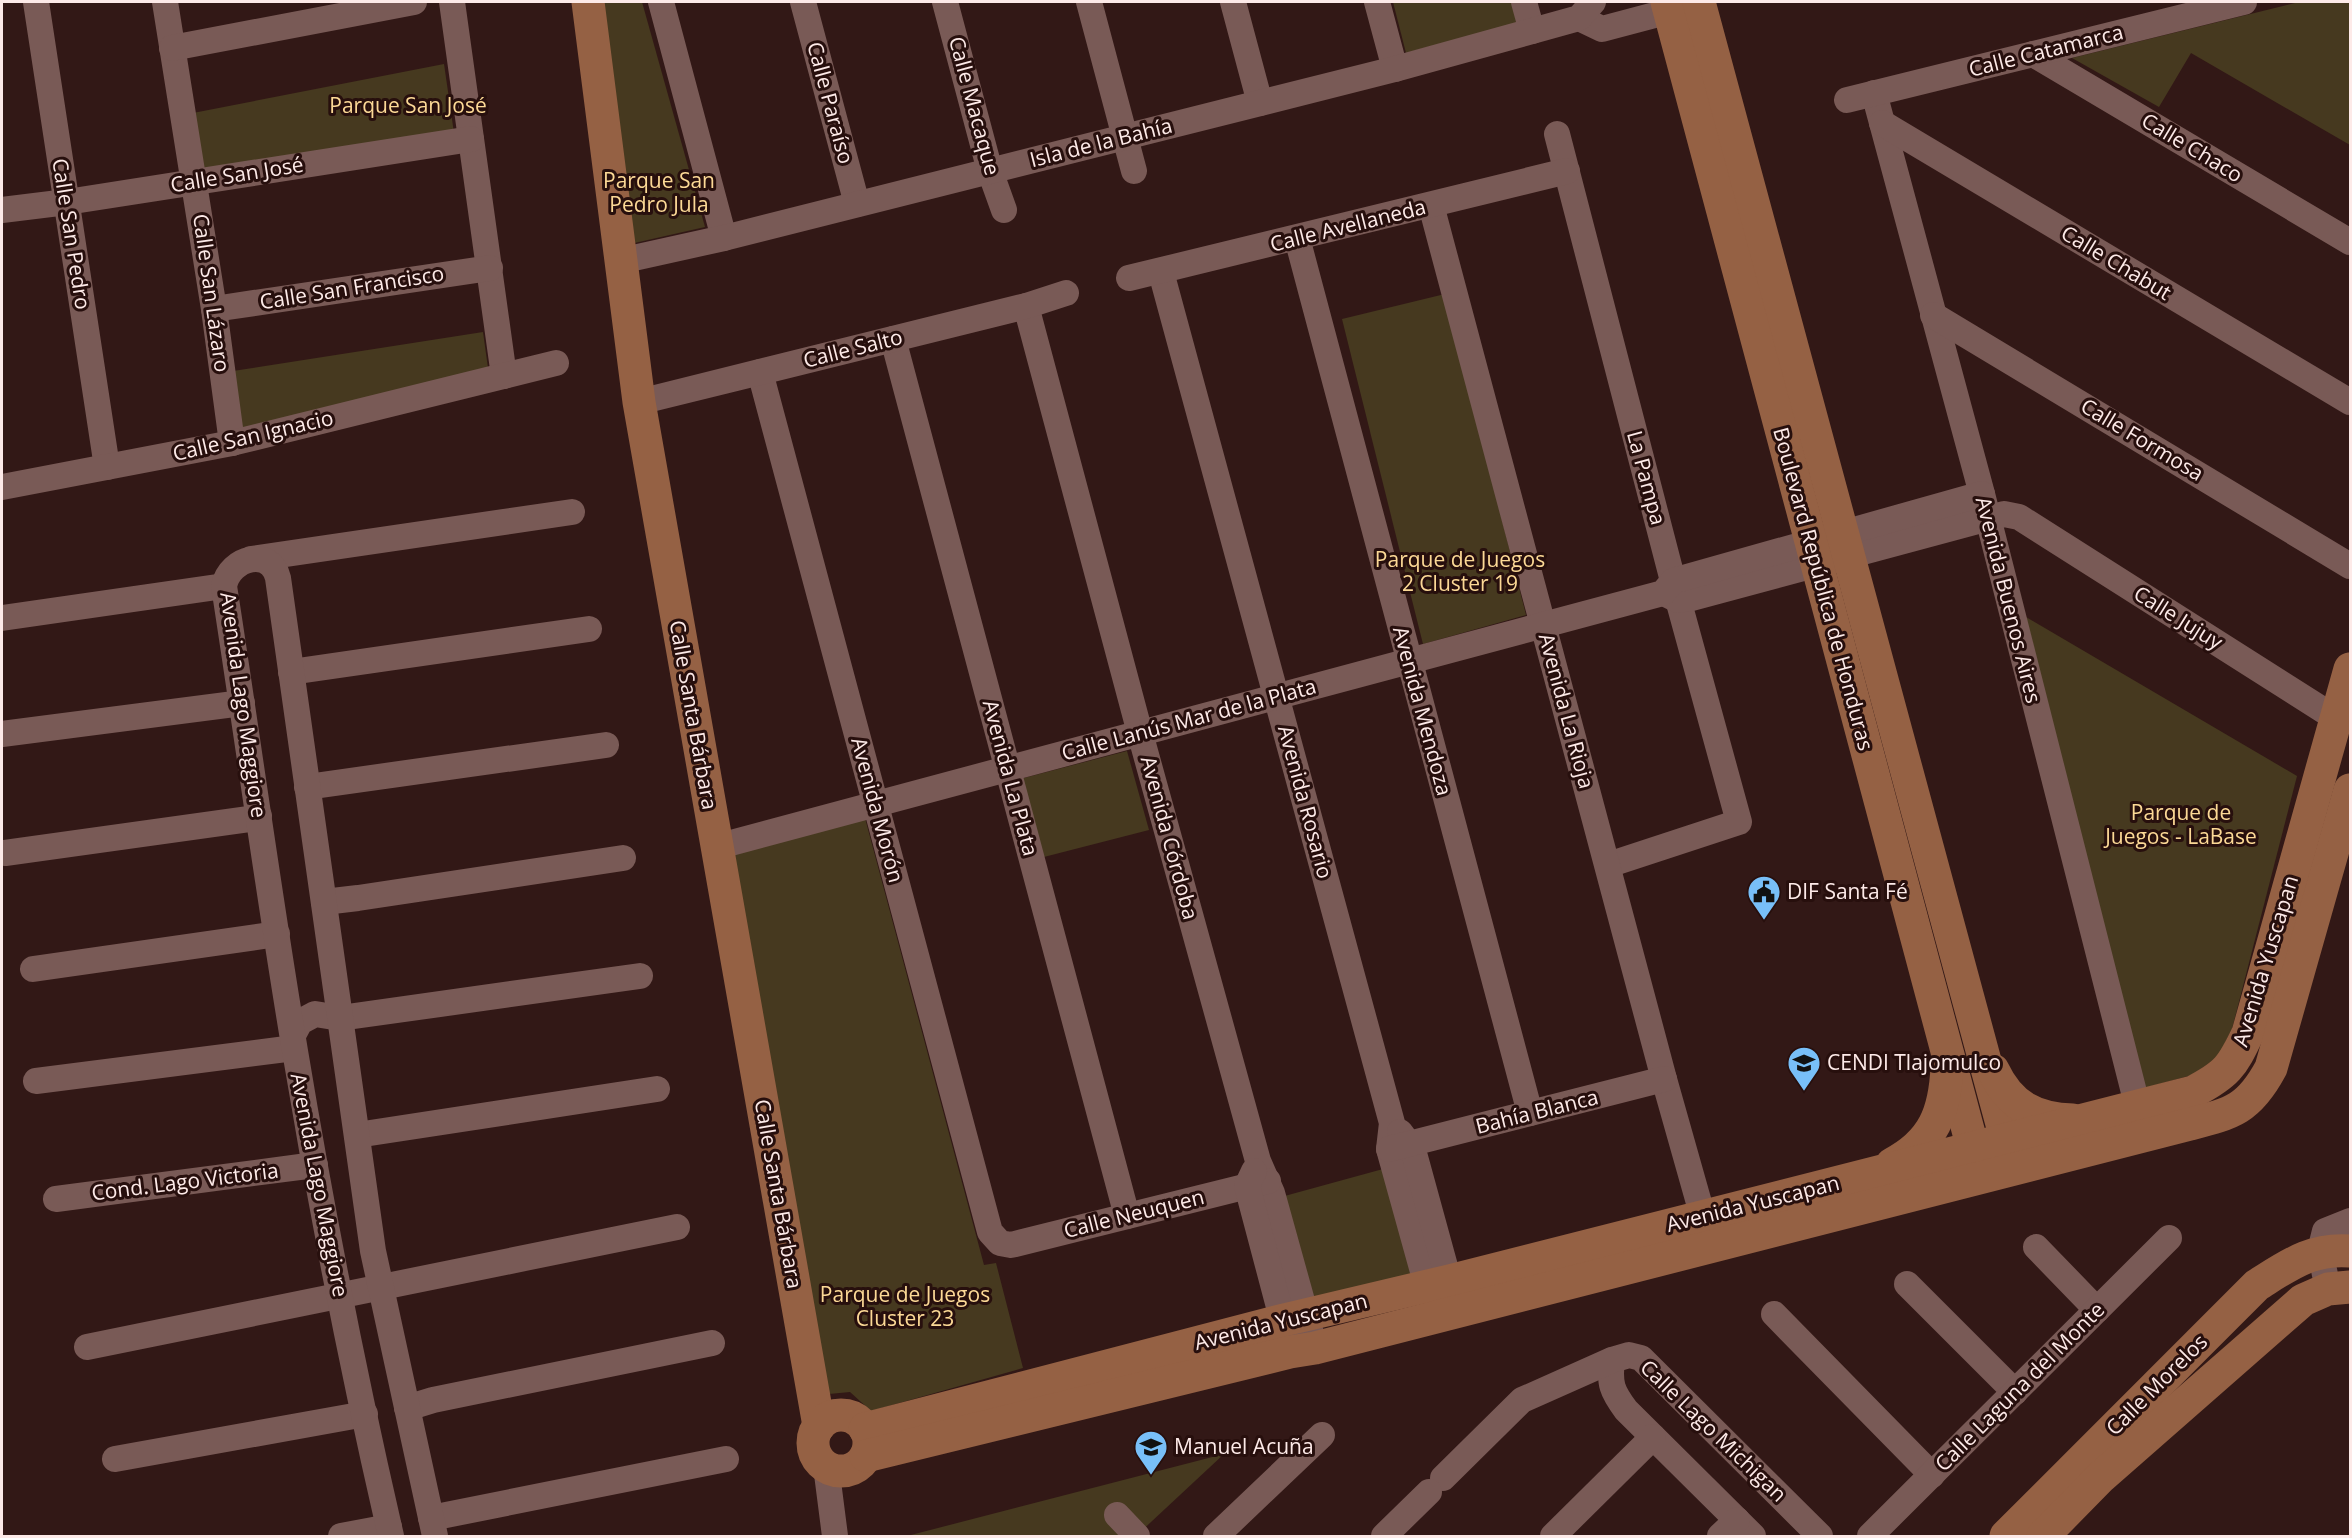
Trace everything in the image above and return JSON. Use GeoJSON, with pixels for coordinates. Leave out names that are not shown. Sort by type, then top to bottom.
{"type":"FeatureCollection","features":[{"type":"Feature","properties":{"kind":"street","name":"Calle San Pedro"},"geometry":{"type":"LineString","coordinates":[[36,2],[107,467]]}},
{"type":"Feature","properties":{"kind":"street","name":"Calle San Lázaro"},"geometry":{"type":"LineString","coordinates":[[165,2],[214,309],[232,443]]}},
{"type":"Feature","properties":{"kind":"street"},"geometry":{"type":"LineString","coordinates":[[172,48],[414,2]]}},
{"type":"Feature","properties":{"kind":"street"},"geometry":{"type":"LineString","coordinates":[[452,2],[504,376]]}},
{"type":"Feature","properties":{"kind":"street","name":"Calle Santa Bárbara"},"geometry":{"type":"LineString","coordinates":[[588,2],[639,402],[819,1426]]}},
{"type":"Feature","properties":{"kind":"street"},"geometry":{"type":"LineString","coordinates":[[661,2],[724,238]]}},
{"type":"Feature","properties":{"kind":"street","name":"Calle Paraíso"},"geometry":{"type":"LineString","coordinates":[[803,2],[857,204]]}},
{"type":"Feature","properties":{"kind":"street","name":"Calle Macaque"},"geometry":{"type":"LineString","coordinates":[[945,2],[990,171],[1004,210]]}},
{"type":"Feature","properties":{"kind":"street"},"geometry":{"type":"LineString","coordinates":[[1089,2],[1134,171]]}},
{"type":"Feature","properties":{"kind":"street"},"geometry":{"type":"LineString","coordinates":[[1233,2],[1260,103]]}},
{"type":"Feature","properties":{"kind":"street"},"geometry":{"type":"LineString","coordinates":[[1377,2],[1395,69]]}},
{"type":"Feature","properties":{"kind":"street"},"geometry":{"type":"LineString","coordinates":[[1524,2],[1532,31]]}},
{"type":"Feature","properties":{"kind":"street","name":"Calle Catamarca"},"geometry":{"type":"LineString","coordinates":[[1847,100],[2244,2]]}},
{"type":"Feature","properties":{"kind":"street","name":"Isla de la Bahía"},"geometry":{"type":"LineString","coordinates":[[620,261],[724,238],[1395,69],[1532,31],[1586,10],[1602,28],[1682,4]]}},
{"type":"Feature","properties":{"kind":"street","name":"Boulevard República de Honduras"},"geometry":{"type":"LineString","coordinates":[[1682,4],[1846,545],[2010,1155]]}},
{"type":"Feature","properties":{"kind":"street","name":"Boulevard República de Honduras"},"geometry":{"type":"LineString","coordinates":[[1682,4],[1813,554],[1977,1163]]}},
{"type":"Feature","properties":{"kind":"street","name":"Calle Chaco"},"geometry":{"type":"LineString","coordinates":[[2033,54],[2350,242]]}},
{"type":"Feature","properties":{"kind":"street","name":"Avenida Buenos Aires"},"geometry":{"type":"LineString","coordinates":[[1874,93],[1985,506],[2138,1108]]}},
{"type":"Feature","properties":{"kind":"street","name":"Calle Chabut"},"geometry":{"type":"LineString","coordinates":[[1882,123],[2350,402]]}},
{"type":"Feature","properties":{"kind":"street","name":"La Pampa"},"geometry":{"type":"LineString","coordinates":[[1557,134],[1671,591],[1739,822],[1608,865]]}},
{"type":"Feature","properties":{"kind":"street","name":"Calle San José"},"geometry":{"type":"LineString","coordinates":[[2,210],[67,202],[471,139]]}},
{"type":"Feature","properties":{"kind":"street","name":"Calle Avellaneda"},"geometry":{"type":"LineString","coordinates":[[1129,278],[1567,171]]}},
{"type":"Feature","properties":{"kind":"street","name":"Avenida La Rioja"},"geometry":{"type":"LineString","coordinates":[[1431,205],[1702,1217]]}},
{"type":"Feature","properties":{"kind":"street","name":"Avenida Mendoza"},"geometry":{"type":"LineString","coordinates":[[1296,238],[1530,1113]]}},
{"type":"Feature","properties":{"kind":"street","name":"Calle San Francisco"},"geometry":{"type":"LineString","coordinates":[[214,309],[490,268]]}},
{"type":"Feature","properties":{"kind":"street","name":"Avenida Rosario"},"geometry":{"type":"LineString","coordinates":[[1161,272],[1392,1123],[1438,1283]]}},
{"type":"Feature","properties":{"kind":"street","name":"Calle Salto"},"geometry":{"type":"LineString","coordinates":[[639,402],[1026,306],[1066,293]]}},
{"type":"Feature","properties":{"kind":"street","name":"Avenida Córdoba"},"geometry":{"type":"LineString","coordinates":[[1026,306],[1258,1176],[1302,1350]]}},
{"type":"Feature","properties":{"kind":"street","name":"Calle Formosa"},"geometry":{"type":"LineString","coordinates":[[1933,315],[2350,566]]}},
{"type":"Feature","properties":{"kind":"street","name":"Avenida La Plata"},"geometry":{"type":"LineString","coordinates":[[893,339],[1127,1216]]}},
{"type":"Feature","properties":{"kind":"street","name":"Calle San Ignacio"},"geometry":{"type":"LineString","coordinates":[[2,487],[232,443],[556,363]]}},
{"type":"Feature","properties":{"kind":"street","name":"Avenida Morón"},"geometry":{"type":"LineString","coordinates":[[760,372],[990,1232],[1000,1243]]}},
{"type":"Feature","properties":{"kind":"street","name":"Calle Lanús Mar de la Plata"},"geometry":{"type":"LineString","coordinates":[[716,847],[1985,506],[2019,518]]}},
{"type":"Feature","properties":{"kind":"street"},"geometry":{"type":"LineString","coordinates":[[248,560],[572,512]]}},
{"type":"Feature","properties":{"kind":"street","name":"Calle Jujuy"},"geometry":{"type":"LineString","coordinates":[[2019,518],[2337,719]]}},
{"type":"Feature","properties":{"kind":"street","name":"Avenida Lago Maggiore"},"geometry":{"type":"LineString","coordinates":[[390,1532],[340,1297],[293,1042],[224,586],[226,577],[232,568],[248,560],[262,560],[269,563],[276,571],[381,1287],[433,1527]]}},
{"type":"Feature","properties":{"kind":"street"},"geometry":{"type":"LineString","coordinates":[[2,618],[224,586]]}},
{"type":"Feature","properties":{"kind":"street"},"geometry":{"type":"LineString","coordinates":[[291,672],[589,629]]}},
{"type":"Feature","properties":{"kind":"street","name":"Avenida Yuscapan"},"geometry":{"type":"LineString","coordinates":[[2010,1155],[2087,1120],[2193,1092],[2219,1079],[2236,1058],[2248,1033],[2350,669]]}},
{"type":"Feature","properties":{"kind":"street"},"geometry":{"type":"LineString","coordinates":[[2,734],[242,703]]}},
{"type":"Feature","properties":{"kind":"street"},"geometry":{"type":"LineString","coordinates":[[307,787],[606,745]]}},
{"type":"Feature","properties":{"kind":"street","name":"Avenida Yuscapan"},"geometry":{"type":"LineString","coordinates":[[865,1442],[1302,1350],[1977,1163],[2218,1117],[2241,1107],[2259,1090],[2271,1068],[2350,790]]}},
{"type":"Feature","properties":{"kind":"street"},"geometry":{"type":"LineString","coordinates":[[6,853],[260,816]]}},
{"type":"Feature","properties":{"kind":"street"},"geometry":{"type":"LineString","coordinates":[[324,902],[623,858]]}},
{"type":"Feature","properties":{"kind":"street"},"geometry":{"type":"LineString","coordinates":[[33,969],[277,934]]}},
{"type":"Feature","properties":{"kind":"street"},"geometry":{"type":"LineString","coordinates":[[36,1081],[293,1042],[300,1022],[315,1014],[340,1018],[640,976]]}},
{"type":"Feature","properties":{"kind":"street"},"geometry":{"type":"LineString","coordinates":[[1980,1043],[2000,1084],[2015,1101],[2034,1114],[2051,1119],[2087,1120]]}},
{"type":"Feature","properties":{"kind":"street"},"geometry":{"type":"LineString","coordinates":[[1871,1175],[1908,1156],[1936,1124],[1946,1090],[1947,1053]]}},
{"type":"Feature","properties":{"kind":"street","name":"Bahía Blanca"},"geometry":{"type":"LineString","coordinates":[[1400,1146],[1664,1079]]}},
{"type":"Feature","properties":{"kind":"street"},"geometry":{"type":"LineString","coordinates":[[357,1135],[657,1089]]}},
{"type":"Feature","properties":{"kind":"street","name":"Avenida Yuscapan"},"geometry":{"type":"LineString","coordinates":[[865,1442],[1295,1317],[1871,1175],[1977,1163]]}},
{"type":"Feature","properties":{"kind":"street","name":"Cond. Lago Victoria"},"geometry":{"type":"LineString","coordinates":[[56,1199],[315,1165]]}},
{"type":"Feature","properties":{"kind":"street","name":"Calle Neuquen"},"geometry":{"type":"LineString","coordinates":[[1000,1243],[1011,1245],[1127,1216],[1258,1176]]}},
{"type":"Feature","properties":{"kind":"street"},"geometry":{"type":"LineString","coordinates":[[2335,1251],[2325,1231],[2350,1221]]}},
{"type":"Feature","properties":{"kind":"street"},"geometry":{"type":"LineString","coordinates":[[87,1347],[677,1227]]}},
{"type":"Feature","properties":{"kind":"street","name":"Calle Laguna del Monte"},"geometry":{"type":"LineString","coordinates":[[1870,1536],[2169,1238]]}},
{"type":"Feature","properties":{"kind":"street"},"geometry":{"type":"LineString","coordinates":[[2036,1247],[2097,1311]]}},
{"type":"Feature","properties":{"kind":"street","name":"Calle Morelos"},"geometry":{"type":"LineString","coordinates":[[2007,1536],[2133,1429],[2303,1300],[2342,1288],[2335,1251],[2286,1267],[2257,1285],[2133,1429],[2101,1477],[2043,1536]]}},
{"type":"Feature","properties":{"kind":"street"},"geometry":{"type":"LineString","coordinates":[[1907,1284],[2015,1392]]}},
{"type":"Feature","properties":{"kind":"street"},"geometry":{"type":"LineString","coordinates":[[1774,1314],[1932,1475]]}},
{"type":"Feature","properties":{"kind":"street"},"geometry":{"type":"LineString","coordinates":[[407,1408],[433,1400],[712,1343]]}},
{"type":"Feature","properties":{"kind":"street","name":"Calle Lago Michigan"},"geometry":{"type":"LineString","coordinates":[[1737,1531],[1613,1393],[1610,1378],[1611,1360],[1629,1355],[1641,1358],[1820,1536]]}},
{"type":"Feature","properties":{"kind":"street"},"geometry":{"type":"LineString","coordinates":[[1384,1536],[1522,1400],[1611,1360]]}},
{"type":"Feature","properties":{"kind":"street"},"geometry":{"type":"LineString","coordinates":[[115,1459],[365,1414]]}},
{"type":"Feature","properties":{"kind":"street"},"geometry":{"type":"LineString","coordinates":[[825,1466],[844,1471],[853,1469],[865,1442],[851,1417],[843,1415],[826,1420],[819,1426],[813,1443],[815,1452],[825,1466],[835,1536]]}},
{"type":"Feature","properties":{"kind":"street"},"geometry":{"type":"LineString","coordinates":[[1216,1536],[1322,1435]]}},
{"type":"Feature","properties":{"kind":"street"},"geometry":{"type":"LineString","coordinates":[[1553,1536],[1653,1437]]}},
{"type":"Feature","properties":{"kind":"street"},"geometry":{"type":"LineString","coordinates":[[433,1527],[726,1459]]}},
{"type":"Feature","properties":{"kind":"street"},"geometry":{"type":"LineString","coordinates":[[1117,1515],[1137,1536]]}},
{"type":"Feature","properties":{"kind":"street"},"geometry":{"type":"LineString","coordinates":[[340,1536],[390,1532]]}},
{"type":"Feature","properties":{"kind":"green space","name":"Parque San Pedro Jula"},"geometry":{"type":"Polygon","coordinates":[[[600,2],[642,2],[705,227],[630,244],[600,2]]]}},
{"type":"Feature","properties":{"kind":"green space"},"geometry":{"type":"Polygon","coordinates":[[[1393,2],[1512,2],[1518,23],[1406,53],[1393,2]]]}},
{"type":"Feature","properties":{"kind":"green space"},"geometry":{"type":"Polygon","coordinates":[[[2299,2],[2350,2],[2350,145],[2191,53],[2159,107],[2072,58],[2299,2]]]}},
{"type":"Feature","properties":{"kind":"green space","name":"Parque San José"},"geometry":{"type":"Polygon","coordinates":[[[444,64],[454,133],[204,170],[193,113],[444,64]]]}},
{"type":"Feature","properties":{"kind":"green space","name":"Parque de Juegos 2 Cluster 19"},"geometry":{"type":"Polygon","coordinates":[[[1445,294],[1526,615],[1423,644],[1342,319],[1445,294]]]}},
{"type":"Feature","properties":{"kind":"green space"},"geometry":{"type":"Polygon","coordinates":[[[483,332],[488,368],[241,429],[233,371],[483,332]]]}},
{"type":"Feature","properties":{"kind":"green space","name":"Parque de Juegos - LaBase"},"geometry":{"type":"Polygon","coordinates":[[[2026,617],[2297,776],[2232,1029],[2218,1057],[2192,1075],[2145,1088],[2026,617]]]}},
{"type":"Feature","properties":{"kind":"green space"},"geometry":{"type":"Polygon","coordinates":[[[1127,751],[1149,830],[1040,858],[1020,779],[1127,751]]]}},
{"type":"Feature","properties":{"kind":"green space","name":"Parque de Juegos Cluster 23"},"geometry":{"type":"Polygon","coordinates":[[[865,818],[984,1265],[996,1263],[1023,1368],[871,1411],[850,1392],[829,1394],[726,857],[865,818]]]}},
{"type":"Feature","properties":{"kind":"green space"},"geometry":{"type":"Polygon","coordinates":[[[1383,1169],[1412,1274],[1310,1302],[1281,1197],[1383,1169]]]}},
{"type":"Feature","properties":{"kind":"green space"},"geometry":{"type":"Polygon","coordinates":[[[1224,1454],[1136,1536],[907,1536],[1224,1454]]]}},
{"type":"Feature","properties":{"kind":"place","name":"DIF Santa Fé"},"geometry":{"type":"Point","coordinates":[1764,921]}},
{"type":"Feature","properties":{"kind":"place","name":"CENDI Tlajomulco"},"geometry":{"type":"Point","coordinates":[1804,1092]}},
{"type":"Feature","properties":{"kind":"place","name":"Manuel Acuña"},"geometry":{"type":"Point","coordinates":[1151,1476]}}]}
